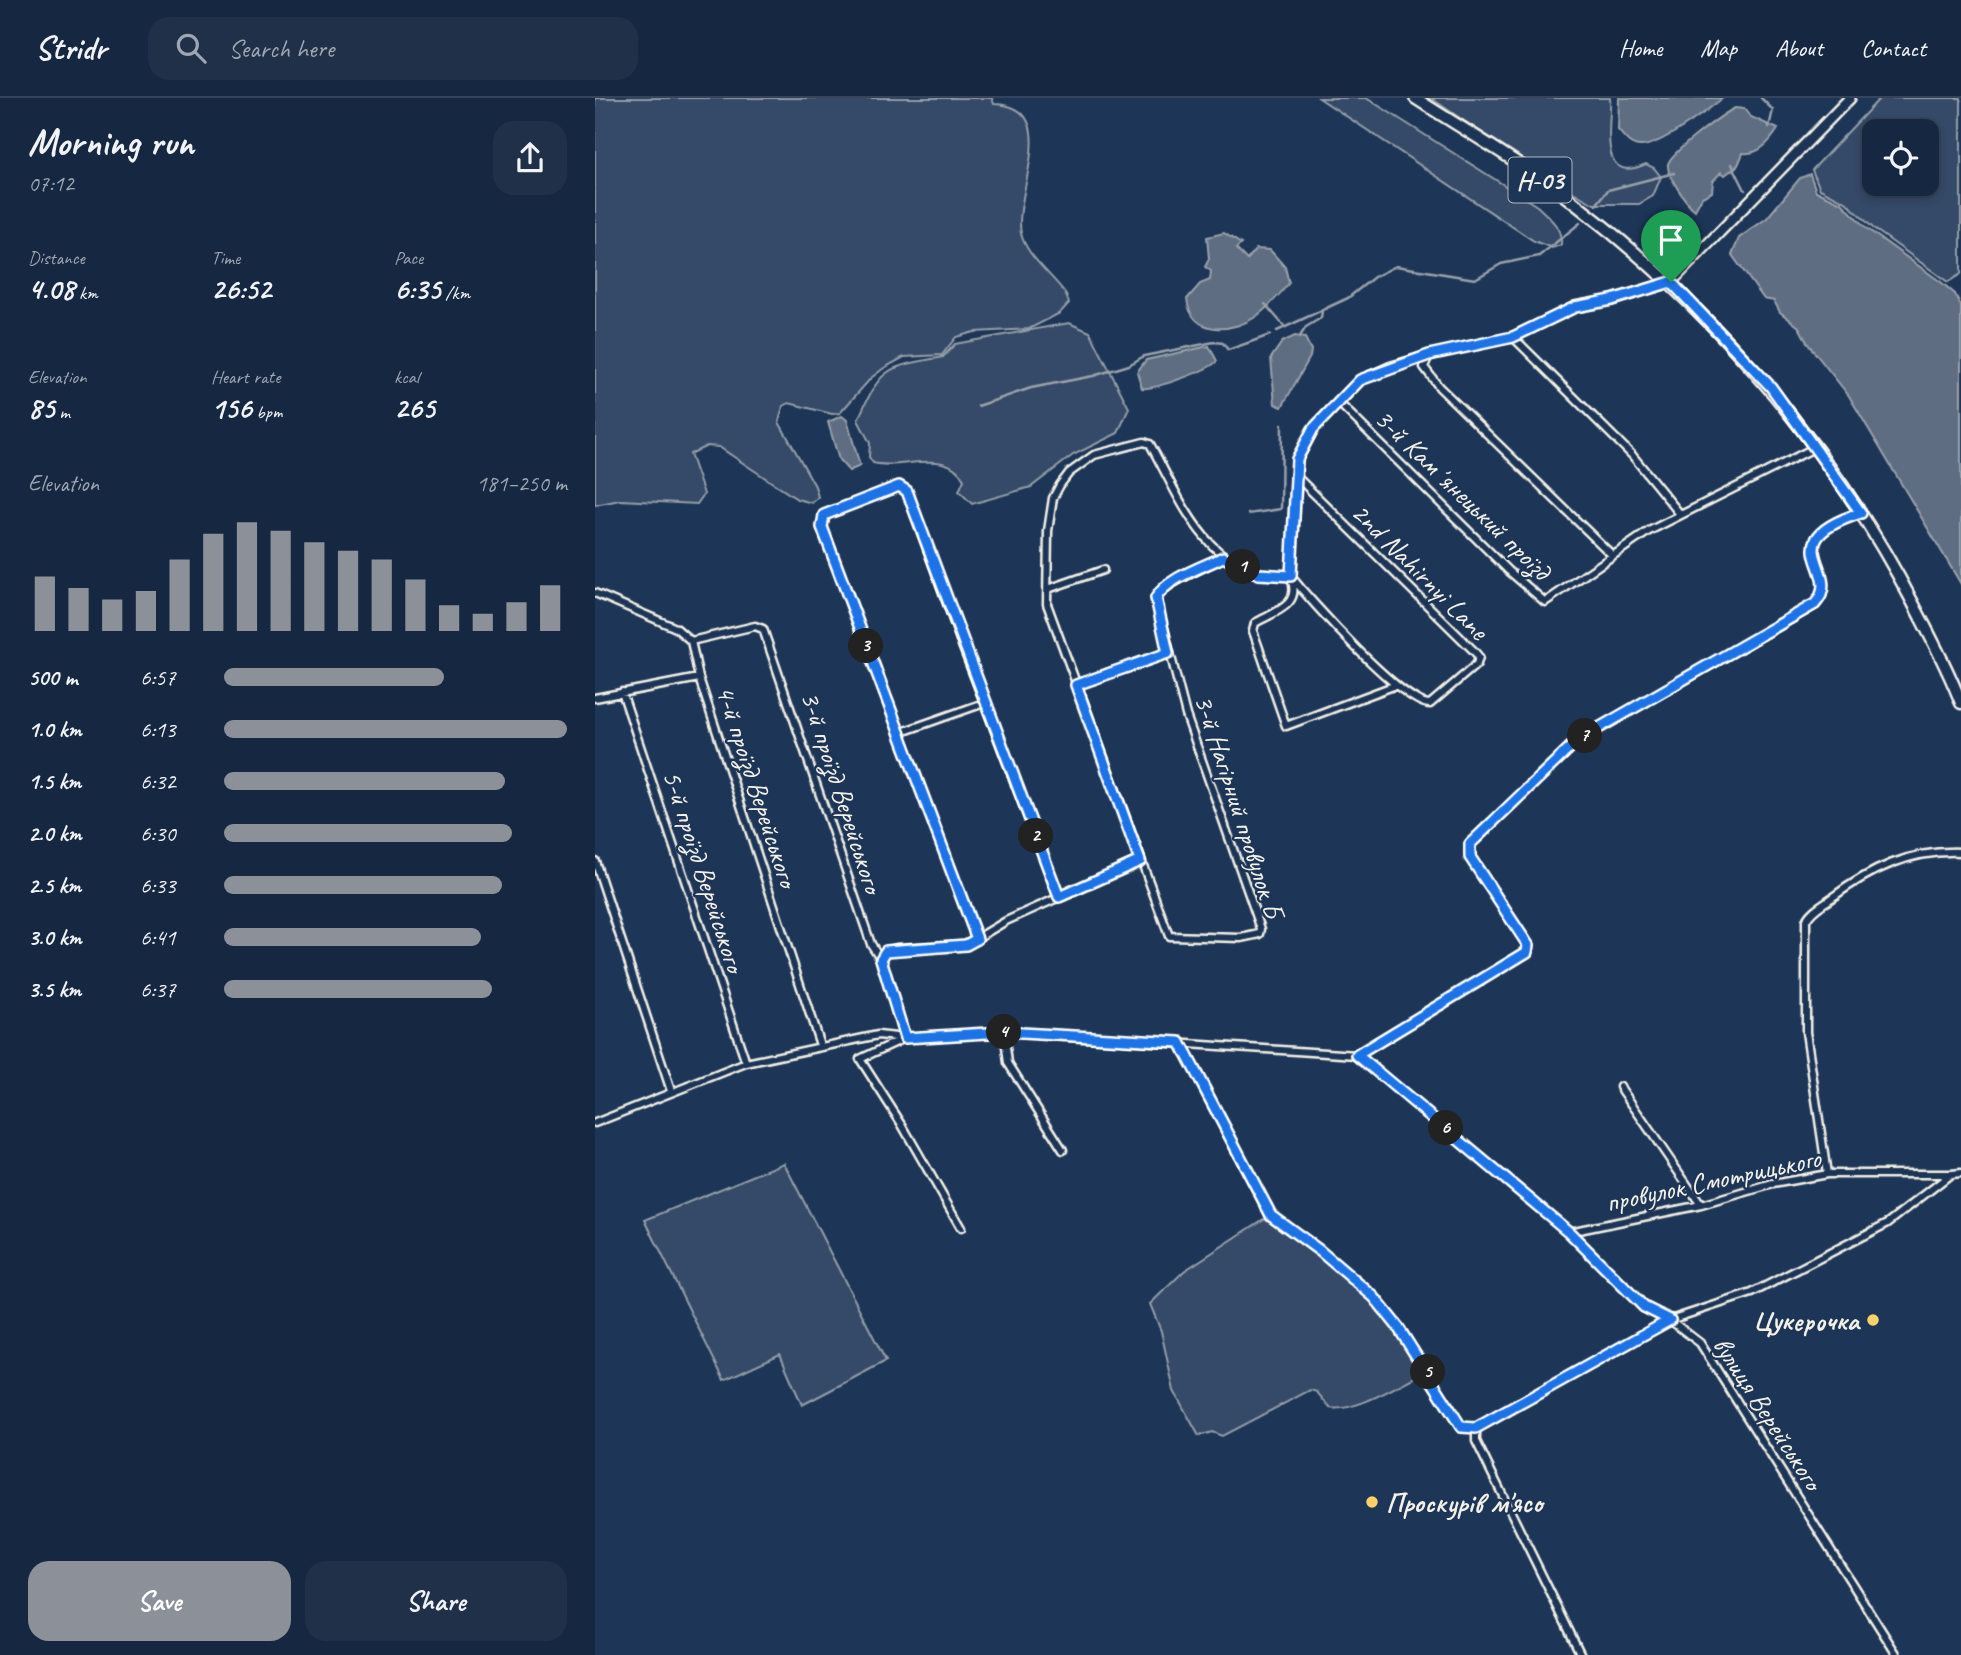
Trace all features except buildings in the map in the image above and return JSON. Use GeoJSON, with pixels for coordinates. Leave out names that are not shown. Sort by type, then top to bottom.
{"type":"FeatureCollection","features":[{"type":"Feature","properties":{"kind":"main road","name":"Н-03"},"geometry":{"type":"LineString","coordinates":[[1415,98],[1576,204],[1671,282],[1771,387],[1861,513],[1900,579],[1949,672],[1961,703]]}},
{"type":"Feature","properties":{"kind":"street"},"geometry":{"type":"LineString","coordinates":[[1396,685],[1286,726],[1253,626],[1291,603],[1295,594],[1291,576],[1297,459],[1313,429],[1360,380],[1429,355],[1513,337],[1562,312],[1671,282],[1850,98]]}},
{"type":"Feature","properties":{"kind":"street"},"geometry":{"type":"LineString","coordinates":[[1513,337],[1632,456],[1680,514]]}},
{"type":"Feature","properties":{"kind":"street"},"geometry":{"type":"LineString","coordinates":[[1429,355],[1424,367],[1439,387],[1611,554]]}},
{"type":"Feature","properties":{"kind":"street","name":"3-й Камʼянецький проїзд"},"geometry":{"type":"LineString","coordinates":[[1338,402],[1509,571],[1545,602],[1611,554],[1680,514],[1816,447]]}},
{"type":"Feature","properties":{"kind":"street","name":"3-й Нагірний провулок Б"},"geometry":{"type":"LineString","coordinates":[[1144,442],[1150,444],[1197,529],[1223,557],[1160,591],[1156,598],[1186,715],[1261,929],[1260,934],[1241,938],[1169,936],[1047,604],[1048,589],[1048,531],[1053,498],[1060,485],[1069,473],[1094,455],[1144,442]]}},
{"type":"Feature","properties":{"kind":"street","name":"2nd Nahirnyi Lane"},"geometry":{"type":"LineString","coordinates":[[1291,576],[1307,598],[1414,700],[1430,704],[1477,664],[1479,657],[1297,477]]}},
{"type":"Feature","properties":{"kind":"street"},"geometry":{"type":"LineString","coordinates":[[977,939],[822,527],[824,515],[899,486],[907,491],[1059,897]]}},
{"type":"Feature","properties":{"kind":"street"},"geometry":{"type":"LineString","coordinates":[[595,1123],[746,1063],[820,1045],[878,1035],[905,1038],[1004,1032],[1357,1055],[1527,952],[1528,945],[1470,857],[1470,844],[1578,740],[1815,604],[1822,597],[1823,582],[1812,553],[1819,534],[1831,524],[1861,513]]}},
{"type":"Feature","properties":{"kind":"street"},"geometry":{"type":"LineString","coordinates":[[1223,557],[1258,574],[1291,576]]}},
{"type":"Feature","properties":{"kind":"street"},"geometry":{"type":"LineString","coordinates":[[1048,589],[1103,570]]}},
{"type":"Feature","properties":{"kind":"street"},"geometry":{"type":"LineString","coordinates":[[595,593],[676,628],[691,641]]}},
{"type":"Feature","properties":{"kind":"street"},"geometry":{"type":"LineString","coordinates":[[1295,594],[1307,598]]}},
{"type":"Feature","properties":{"kind":"street","name":"3-й проїзд Верейського"},"geometry":{"type":"LineString","coordinates":[[691,641],[755,626],[763,629],[871,944],[881,959],[905,1038]]}},
{"type":"Feature","properties":{"kind":"street","name":"4-й проїзд Верейського"},"geometry":{"type":"LineString","coordinates":[[691,641],[699,678],[820,1045]]}},
{"type":"Feature","properties":{"kind":"street"},"geometry":{"type":"LineString","coordinates":[[1076,685],[1168,653]]}},
{"type":"Feature","properties":{"kind":"street"},"geometry":{"type":"LineString","coordinates":[[595,698],[699,678]]}},
{"type":"Feature","properties":{"kind":"street","name":"5-й проїзд Верейського"},"geometry":{"type":"LineString","coordinates":[[622,691],[746,1063]]}},
{"type":"Feature","properties":{"kind":"street"},"geometry":{"type":"LineString","coordinates":[[899,733],[984,702]]}},
{"type":"Feature","properties":{"kind":"street"},"geometry":{"type":"LineString","coordinates":[[1827,1174],[1806,1032],[1806,921],[1838,893],[1874,869],[1907,857],[1961,852]]}},
{"type":"Feature","properties":{"kind":"street"},"geometry":{"type":"LineString","coordinates":[[595,861],[671,1091]]}},
{"type":"Feature","properties":{"kind":"street"},"geometry":{"type":"LineString","coordinates":[[881,959],[886,951],[897,948],[954,946],[977,939],[984,932],[1140,861]]}},
{"type":"Feature","properties":{"kind":"street"},"geometry":{"type":"LineString","coordinates":[[1004,1032],[1008,1063],[1063,1150]]}},
{"type":"Feature","properties":{"kind":"street"},"geometry":{"type":"LineString","coordinates":[[905,1038],[860,1059],[901,1123],[961,1228]]}},
{"type":"Feature","properties":{"kind":"street"},"geometry":{"type":"LineString","coordinates":[[1180,1042],[1271,1215],[1329,1258],[1374,1297],[1398,1327],[1461,1427],[1476,1428],[1670,1320],[1752,1293],[1876,1230],[1951,1174]]}},
{"type":"Feature","properties":{"kind":"street","name":"вулиця Верейського"},"geometry":{"type":"LineString","coordinates":[[1357,1055],[1569,1232],[1644,1307],[1670,1320],[1700,1343],[1897,1655]]}},
{"type":"Feature","properties":{"kind":"street"},"geometry":{"type":"LineString","coordinates":[[1620,1087],[1701,1205]]}},
{"type":"Feature","properties":{"kind":"street","name":"провулок Смотрицького"},"geometry":{"type":"LineString","coordinates":[[1569,1232],[1701,1205],[1773,1184],[1827,1174],[1961,1173]]}},
{"type":"Feature","properties":{"kind":"street"},"geometry":{"type":"LineString","coordinates":[[1476,1428],[1476,1441],[1581,1655]]}},
{"type":"Feature","properties":{"kind":"shaded area"},"geometry":{"type":"Polygon","coordinates":[[[595,98],[992,98],[994,104],[1016,109],[1027,120],[1032,137],[1020,221],[1022,237],[1035,259],[1065,293],[1069,303],[1060,313],[1029,329],[974,332],[956,337],[942,355],[904,357],[871,378],[840,413],[832,414],[789,403],[783,406],[779,422],[815,486],[818,497],[812,503],[797,499],[719,447],[707,446],[690,454],[704,494],[697,504],[620,500],[595,505],[595,98]]]}},
{"type":"Feature","properties":{"kind":"shaded area"},"geometry":{"type":"Polygon","coordinates":[[[1319,98],[1366,98],[1537,206],[1557,228],[1561,245],[1552,248],[1534,241],[1319,98]]]}},
{"type":"Feature","properties":{"kind":"shaded area"},"geometry":{"type":"Polygon","coordinates":[[[1431,98],[1610,98],[1609,135],[1613,159],[1620,167],[1630,169],[1646,164],[1654,168],[1661,177],[1653,196],[1639,204],[1594,204],[1535,170],[1431,98]]]}},
{"type":"Feature","properties":{"kind":"shaded area"},"geometry":{"type":"Polygon","coordinates":[[[1619,98],[1723,98],[1670,135],[1648,145],[1636,146],[1618,130],[1619,98]]]}},
{"type":"Feature","properties":{"kind":"shaded area"},"geometry":{"type":"Polygon","coordinates":[[[1880,98],[1961,98],[1961,274],[1948,282],[1873,228],[1846,202],[1820,189],[1812,170],[1880,98]]]}},
{"type":"Feature","properties":{"kind":"shaded area"},"geometry":{"type":"Polygon","coordinates":[[[1735,108],[1744,109],[1751,117],[1778,129],[1763,147],[1754,152],[1743,153],[1738,165],[1725,175],[1721,172],[1713,181],[1712,192],[1702,197],[1695,210],[1677,188],[1668,164],[1687,143],[1735,108]]]}},
{"type":"Feature","properties":{"kind":"shaded area"},"geometry":{"type":"Polygon","coordinates":[[[1810,174],[1816,191],[1842,203],[1866,228],[1955,294],[1961,306],[1961,584],[1849,396],[1808,344],[1799,327],[1780,312],[1774,301],[1764,299],[1732,255],[1739,238],[1767,218],[1800,178],[1810,174]]]}},
{"type":"Feature","properties":{"kind":"shaded area"},"geometry":{"type":"Polygon","coordinates":[[[1224,233],[1241,244],[1236,249],[1247,260],[1256,249],[1270,250],[1285,267],[1289,283],[1258,315],[1237,325],[1215,328],[1196,320],[1187,299],[1200,284],[1210,280],[1211,271],[1205,267],[1209,259],[1207,237],[1224,233]]]}},
{"type":"Feature","properties":{"kind":"shaded area"},"geometry":{"type":"Polygon","coordinates":[[[1069,323],[1090,332],[1129,408],[1118,433],[1073,455],[1031,487],[972,504],[959,491],[964,480],[947,464],[873,463],[869,457],[870,443],[858,420],[874,388],[888,372],[909,364],[943,357],[955,344],[1069,323]]]}},
{"type":"Feature","properties":{"kind":"shaded area"},"geometry":{"type":"Polygon","coordinates":[[[1295,336],[1305,338],[1311,350],[1310,357],[1282,407],[1275,404],[1271,358],[1282,342],[1295,336]]]}},
{"type":"Feature","properties":{"kind":"shaded area"},"geometry":{"type":"Polygon","coordinates":[[[1209,346],[1217,361],[1212,365],[1169,383],[1142,388],[1137,372],[1146,360],[1209,346]]]}},
{"type":"Feature","properties":{"kind":"shaded area"},"geometry":{"type":"Polygon","coordinates":[[[842,416],[847,420],[860,466],[849,471],[839,460],[828,422],[842,416]]]}},
{"type":"Feature","properties":{"kind":"shaded area"},"geometry":{"type":"Polygon","coordinates":[[[784,1163],[886,1361],[802,1405],[780,1354],[724,1380],[645,1220],[784,1163]]]}},
{"type":"Feature","properties":{"kind":"shaded area"},"geometry":{"type":"Polygon","coordinates":[[[1270,1215],[1374,1297],[1427,1371],[1379,1396],[1341,1408],[1330,1408],[1317,1392],[1310,1390],[1222,1436],[1212,1432],[1199,1436],[1174,1391],[1161,1331],[1150,1304],[1184,1271],[1270,1215]]]}},
{"type":"Feature","properties":{"kind":"waterway"},"geometry":{"type":"LineString","coordinates":[[1761,98],[1773,110],[1769,127]]}},
{"type":"Feature","properties":{"kind":"waterway"},"geometry":{"type":"LineString","coordinates":[[1732,164],[1745,190]]}},
{"type":"Feature","properties":{"kind":"waterway"},"geometry":{"type":"LineString","coordinates":[[1596,205],[1608,190],[1674,173]]}},
{"type":"Feature","properties":{"kind":"waterway"},"geometry":{"type":"LineString","coordinates":[[1277,331],[1348,298],[1374,277],[1396,266],[1475,279],[1501,264],[1539,256],[1580,223]]}},
{"type":"Feature","properties":{"kind":"waterway"},"geometry":{"type":"LineString","coordinates":[[1265,304],[1284,326]]}},
{"type":"Feature","properties":{"kind":"waterway"},"geometry":{"type":"LineString","coordinates":[[1299,338],[1306,327],[1321,318],[1322,310]]}},
{"type":"Feature","properties":{"kind":"waterway"},"geometry":{"type":"LineString","coordinates":[[978,406],[1031,388],[1093,376],[1129,365],[1144,356],[1214,342],[1223,343],[1228,350],[1270,335]]}},
{"type":"Feature","properties":{"kind":"waterway"},"geometry":{"type":"LineString","coordinates":[[1248,514],[1281,509],[1282,424]]}},
{"type":"Feature","properties":{"kind":"place","name":"Цукерочка"},"geometry":{"type":"Point","coordinates":[1873,1320]}},
{"type":"Feature","properties":{"kind":"place","name":"Проскурів м'ясо"},"geometry":{"type":"Point","coordinates":[1372,1502]}},
{"type":"Feature","properties":{"kind":"route"},"geometry":{"type":"LineString","coordinates":[[1671,282],[1771,387],[1861,513],[1831,524],[1819,534],[1812,553],[1823,582],[1822,597],[1815,604],[1762,637],[1578,740],[1470,844],[1470,857],[1528,945],[1527,952],[1357,1055],[1569,1232],[1644,1307],[1670,1320],[1476,1428],[1461,1427],[1398,1327],[1374,1297],[1289,1226],[1271,1215],[1180,1042],[1004,1032],[905,1038],[881,959],[886,951],[897,948],[966,945],[977,939],[822,527],[824,515],[887,489],[899,486],[907,491],[960,640],[1059,897],[1123,871],[1140,861],[1076,685],[1168,653],[1156,598],[1167,586],[1194,571],[1223,557],[1258,574],[1291,576],[1297,459],[1313,429],[1350,389],[1370,374],[1390,366],[1513,337],[1575,307],[1612,300],[1671,282]]}}]}
